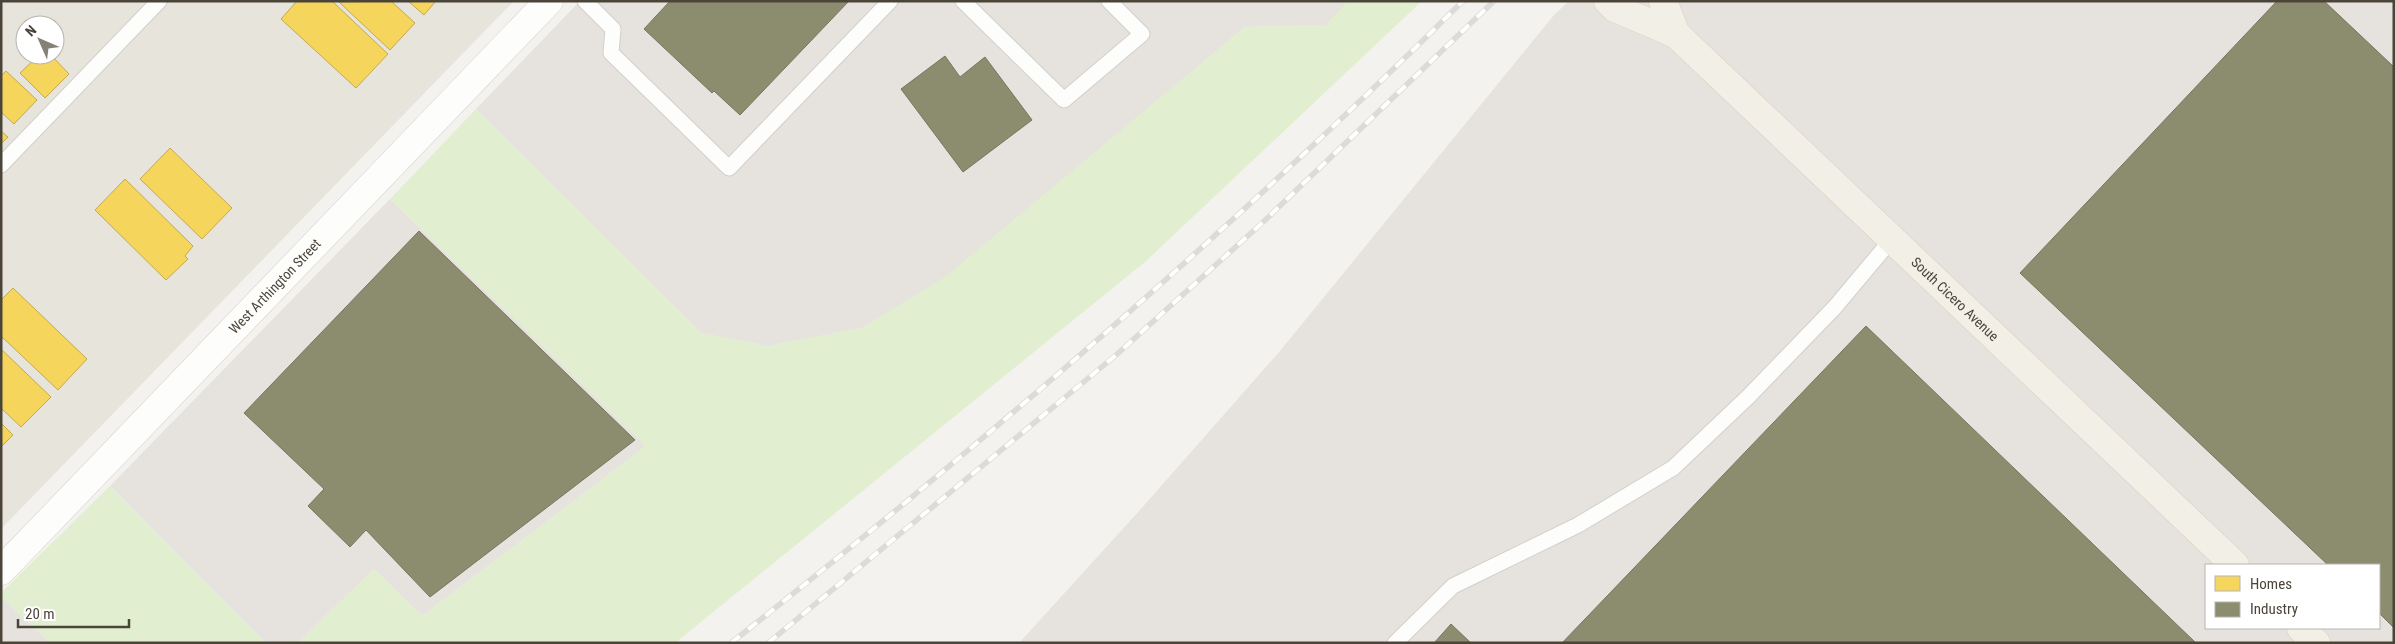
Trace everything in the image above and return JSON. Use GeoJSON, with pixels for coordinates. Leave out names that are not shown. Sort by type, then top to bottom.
{"type":"FeatureCollection","features":[{"type":"Feature","properties":{"kind":"main road","name":"South Cicero Avenue"},"geometry":{"type":"LineString","coordinates":[[1608,1],[1615,8],[1676,34],[2234,564]]}},
{"type":"Feature","properties":{"kind":"main road","name":"South Cicero Avenue"},"geometry":{"type":"LineString","coordinates":[[1663,1],[1676,34]]}},
{"type":"Feature","properties":{"kind":"main road"},"geometry":{"type":"LineString","coordinates":[[2302,629],[2316,643]]}},
{"type":"Feature","properties":{"kind":"street","name":"West Arthington Street"},"geometry":{"type":"LineString","coordinates":[[1,571],[549,1]]}},
{"type":"Feature","properties":{"kind":"lane"},"geometry":{"type":"LineString","coordinates":[[1,164],[159,1]]}},
{"type":"Feature","properties":{"kind":"lane"},"geometry":{"type":"LineString","coordinates":[[585,1],[614,29],[611,53],[729,168],[890,1]]}},
{"type":"Feature","properties":{"kind":"lane"},"geometry":{"type":"LineString","coordinates":[[964,1],[1064,100],[1142,34],[1109,1]]}},
{"type":"Feature","properties":{"kind":"lane"},"geometry":{"type":"LineString","coordinates":[[1395,643],[1453,586],[1578,525],[1673,468],[1748,397],[1835,307],[1892,239]]}},
{"type":"Feature","properties":{"kind":"shaded area"},"geometry":{"type":"Polygon","coordinates":[[[1,1],[514,1],[1,529],[1,1]]]}},
{"type":"Feature","properties":{"kind":"shaded area"},"geometry":{"type":"Polygon","coordinates":[[[580,1],[1349,1],[1326,25],[1245,27],[946,277],[862,328],[768,346],[701,333],[476,109],[580,1]]]}},
{"type":"Feature","properties":{"kind":"shaded area"},"geometry":{"type":"Polygon","coordinates":[[[1569,1],[2394,1],[2394,643],[1019,643],[1140,510],[1280,351],[1554,15],[1569,1]]]}},
{"type":"Feature","properties":{"kind":"shaded area"},"geometry":{"type":"Polygon","coordinates":[[[390,199],[646,446],[422,616],[374,569],[298,643],[266,643],[110,486],[390,199]]]}},
{"type":"Feature","properties":{"kind":"shaded area"},"geometry":{"type":"Polygon","coordinates":[[[244,413],[324,489],[308,506],[330,528],[312,545],[342,572],[272,640],[143,512],[244,413]]]}},
{"type":"Feature","properties":{"kind":"shaded area"},"geometry":{"type":"Polygon","coordinates":[[[1,597],[50,643],[1,643],[1,597]]]}},
{"type":"Feature","properties":{"kind":"green space"},"geometry":{"type":"Polygon","coordinates":[[[1349,1],[1422,1],[1145,262],[675,643],[298,643],[374,569],[422,616],[646,446],[390,199],[476,109],[701,333],[768,346],[862,328],[945,277],[1245,27],[1326,25],[1349,1]]]}},
{"type":"Feature","properties":{"kind":"green space"},"geometry":{"type":"Polygon","coordinates":[[[110,486],[266,643],[50,643],[1,597],[1,593],[110,486]]]}},
{"type":"Feature","properties":{"kind":"building: Homes"},"geometry":{"type":"Polygon","coordinates":[[[297,1],[332,1],[388,54],[356,88],[281,19],[297,1]]]}},
{"type":"Feature","properties":{"kind":"building: Homes"},"geometry":{"type":"Polygon","coordinates":[[[391,1],[415,23],[390,50],[339,2],[391,1]]]}},
{"type":"Feature","properties":{"kind":"building: Homes"},"geometry":{"type":"Polygon","coordinates":[[[408,1],[436,1],[424,15],[408,1]]]}},
{"type":"Feature","properties":{"kind":"building: Homes"},"geometry":{"type":"Polygon","coordinates":[[[28,65],[60,65],[69,74],[45,98],[20,73],[28,65]]]}},
{"type":"Feature","properties":{"kind":"building: Homes"},"geometry":{"type":"Polygon","coordinates":[[[6,71],[37,100],[14,124],[1,112],[1,76],[6,71]]]}},
{"type":"Feature","properties":{"kind":"building: Homes"},"geometry":{"type":"Polygon","coordinates":[[[1,131],[8,137],[1,144],[1,131]]]}},
{"type":"Feature","properties":{"kind":"building: Homes"},"geometry":{"type":"Polygon","coordinates":[[[170,148],[232,208],[202,239],[140,179],[170,148]]]}},
{"type":"Feature","properties":{"kind":"building: Homes"},"geometry":{"type":"Polygon","coordinates":[[[125,179],[193,246],[185,256],[188,259],[166,280],[95,210],[125,179]]]}},
{"type":"Feature","properties":{"kind":"building: Homes"},"geometry":{"type":"Polygon","coordinates":[[[13,288],[87,359],[58,390],[1,336],[1,300],[13,288]]]}},
{"type":"Feature","properties":{"kind":"building: Homes"},"geometry":{"type":"Polygon","coordinates":[[[1,349],[51,397],[21,427],[1,408],[1,349]]]}},
{"type":"Feature","properties":{"kind":"building: Homes"},"geometry":{"type":"Polygon","coordinates":[[[1,423],[13,435],[1,447],[1,423]]]}},
{"type":"Feature","properties":{"kind":"building: Industry"},"geometry":{"type":"Polygon","coordinates":[[[670,1],[849,1],[740,115],[714,91],[712,93],[644,29],[670,1]]]}},
{"type":"Feature","properties":{"kind":"building: Industry"},"geometry":{"type":"Polygon","coordinates":[[[2277,1],[2324,1],[2394,67],[2394,628],[2380,614],[2380,564],[2327,564],[2020,273],[2277,1]]]}},
{"type":"Feature","properties":{"kind":"building: Industry"},"geometry":{"type":"Polygon","coordinates":[[[945,56],[960,77],[985,57],[1032,120],[963,172],[901,89],[945,56]]]}},
{"type":"Feature","properties":{"kind":"building: Industry"},"geometry":{"type":"Polygon","coordinates":[[[419,231],[635,440],[430,597],[366,530],[350,547],[308,506],[324,489],[244,413],[419,231]]]}},
{"type":"Feature","properties":{"kind":"building: Industry"},"geometry":{"type":"Polygon","coordinates":[[[1866,326],[2196,643],[1562,643],[1866,326]]]}},
{"type":"Feature","properties":{"kind":"building: Industry"},"geometry":{"type":"Polygon","coordinates":[[[1451,624],[1471,643],[1434,643],[1451,624]]]}},
{"type":"Feature","properties":{"kind":"railway"},"geometry":{"type":"LineString","coordinates":[[731,643],[921,490],[1106,332],[1287,169],[1463,1]]}},
{"type":"Feature","properties":{"kind":"railway"},"geometry":{"type":"LineString","coordinates":[[768,643],[1115,356],[1261,224],[1494,1]]}}]}
